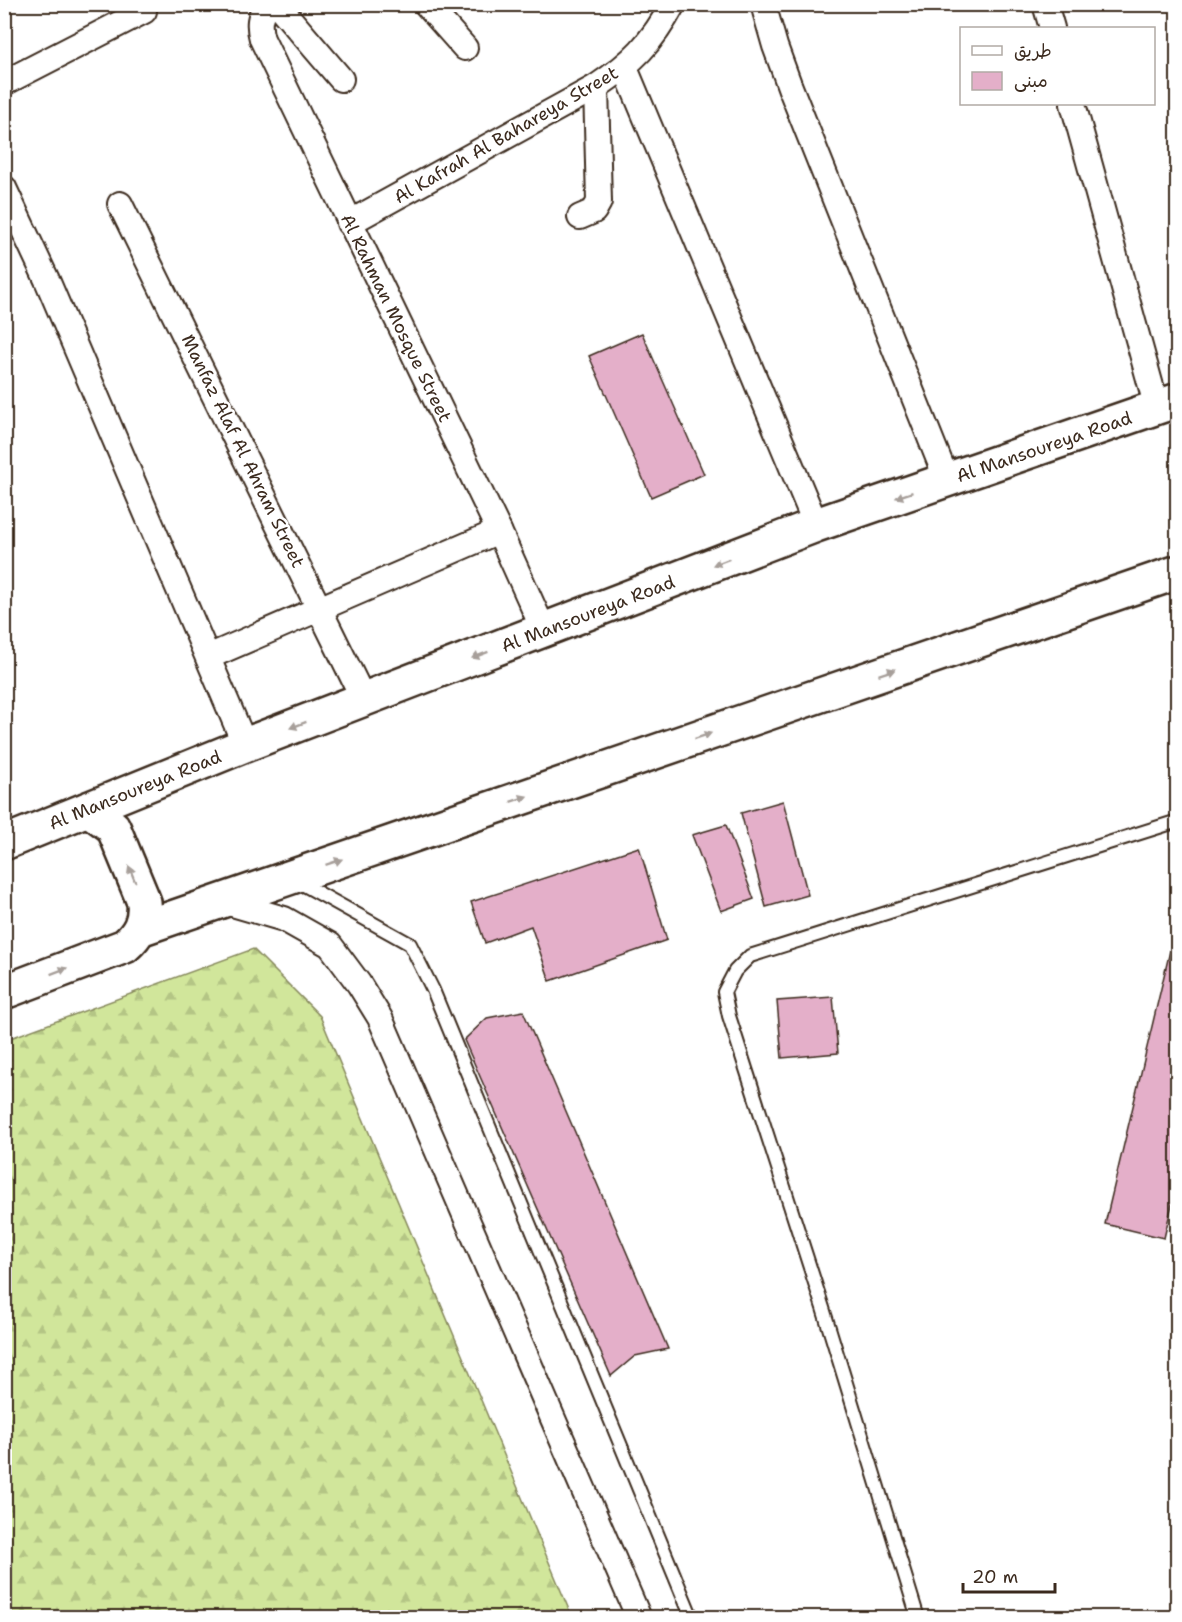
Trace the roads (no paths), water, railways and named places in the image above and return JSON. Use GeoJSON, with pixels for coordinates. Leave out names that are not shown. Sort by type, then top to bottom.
{"type":"FeatureCollection","features":[{"type":"Feature","properties":{"kind":"main road","name":"Al Mansoureya Road"},"geometry":{"type":"LineString","coordinates":[[4,843],[244,745],[816,525],[1167,404]]}},
{"type":"Feature","properties":{"kind":"main road"},"geometry":{"type":"LineString","coordinates":[[140,930],[1178,572]]}},
{"type":"Feature","properties":{"kind":"main road"},"geometry":{"type":"LineString","coordinates":[[4,992],[125,946],[140,930],[145,912],[144,902],[113,827],[88,809]]}},
{"type":"Feature","properties":{"kind":"street","name":"Al Rahman Mosque Street"},"geometry":{"type":"LineString","coordinates":[[267,4],[259,23],[262,39],[499,531],[544,631]]}},
{"type":"Feature","properties":{"kind":"street"},"geometry":{"type":"LineString","coordinates":[[277,4],[341,79]]}},
{"type":"Feature","properties":{"kind":"street"},"geometry":{"type":"LineString","coordinates":[[426,4],[465,48]]}},
{"type":"Feature","properties":{"kind":"street","name":"Al Kafrah Al Bahareya Street"},"geometry":{"type":"LineString","coordinates":[[349,223],[596,87],[625,68],[661,26],[673,4]]}},
{"type":"Feature","properties":{"kind":"street"},"geometry":{"type":"LineString","coordinates":[[764,4],[786,77],[947,480]]}},
{"type":"Feature","properties":{"kind":"street"},"geometry":{"type":"LineString","coordinates":[[1045,4],[1052,27]]}},
{"type":"Feature","properties":{"kind":"street"},"geometry":{"type":"LineString","coordinates":[[4,83],[144,11]]}},
{"type":"Feature","properties":{"kind":"street"},"geometry":{"type":"LineString","coordinates":[[625,68],[816,525]]}},
{"type":"Feature","properties":{"kind":"street"},"geometry":{"type":"LineString","coordinates":[[580,217],[594,211],[599,202],[596,87]]}},
{"type":"Feature","properties":{"kind":"street"},"geometry":{"type":"LineString","coordinates":[[1072,105],[1167,404]]}},
{"type":"Feature","properties":{"kind":"street"},"geometry":{"type":"LineString","coordinates":[[4,188],[47,280],[244,745]]}},
{"type":"Feature","properties":{"kind":"street","name":"Manfaz Alaf Al Ahram Street"},"geometry":{"type":"LineString","coordinates":[[120,204],[364,700]]}},
{"type":"Feature","properties":{"kind":"street"},"geometry":{"type":"LineString","coordinates":[[208,657],[499,531]]}},
{"type":"Feature","properties":{"kind":"street"},"geometry":{"type":"LineString","coordinates":[[222,901],[284,919],[330,945],[360,984],[375,1010],[639,1617]]}},
{"type":"Feature","properties":{"kind":"lane"},"geometry":{"type":"LineString","coordinates":[[918,1617],[823,1308],[729,1016],[724,992],[735,971],[750,956],[1178,821]]}},
{"type":"Feature","properties":{"kind":"lane"},"geometry":{"type":"LineString","coordinates":[[290,878],[410,944],[438,1001],[692,1617]]}}]}
